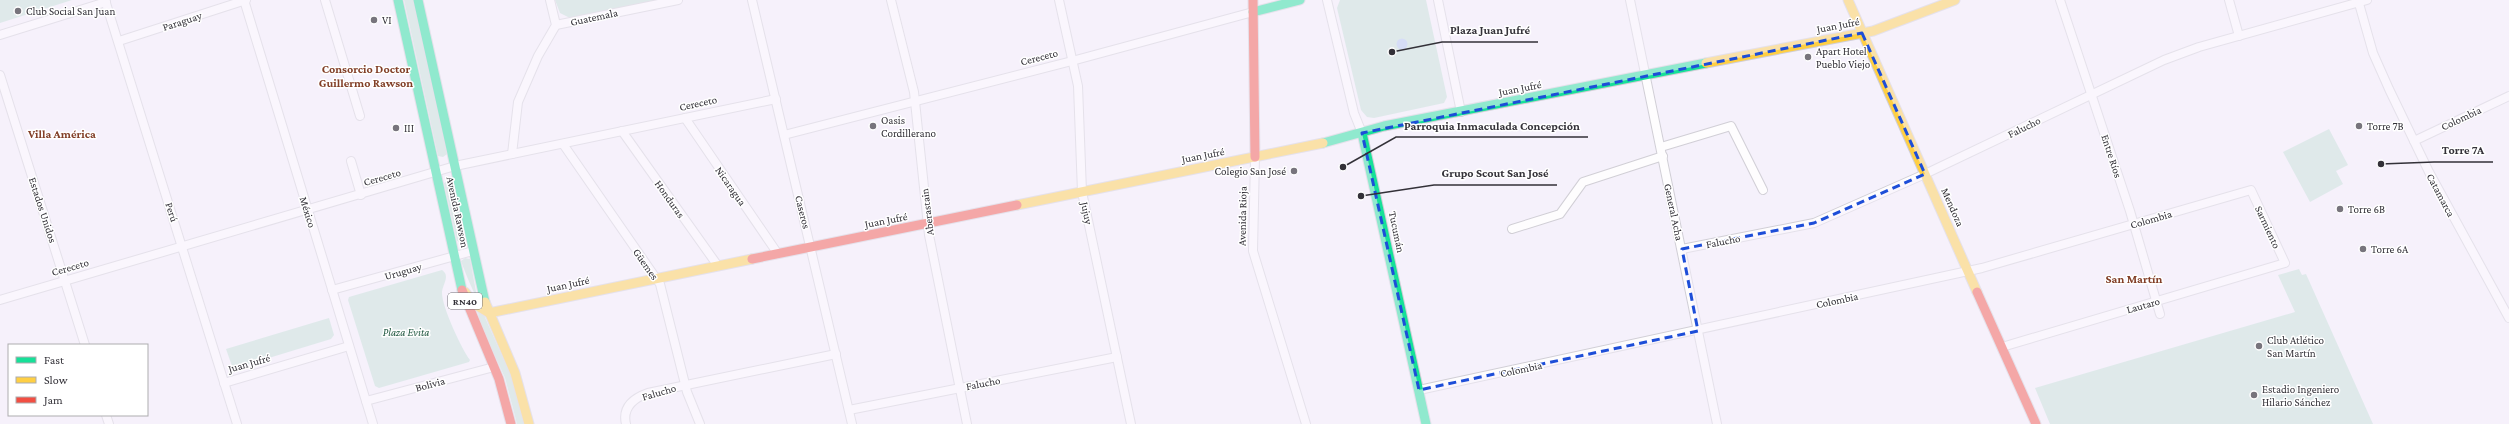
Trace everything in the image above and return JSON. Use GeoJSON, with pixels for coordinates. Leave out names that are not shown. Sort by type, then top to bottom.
{"type":"FeatureCollection","features":[{"type":"Feature","properties":{"kind":"main road","name":"Avenida Rawson"},"geometry":{"type":"LineString","coordinates":[[398,0],[462,287],[472,320],[494,367],[503,392],[511,424]]}},
{"type":"Feature","properties":{"kind":"main road","name":"Avenida Rawson"},"geometry":{"type":"LineString","coordinates":[[418,0],[473,251],[489,313],[516,373],[529,424]]}},
{"type":"Feature","properties":{"kind":"main road","name":"Avenida Rioja"},"geometry":{"type":"LineString","coordinates":[[1253,0],[1255,157]]}},
{"type":"Feature","properties":{"kind":"main road","name":"Cereceto"},"geometry":{"type":"LineString","coordinates":[[1253,12],[1300,0]]}},
{"type":"Feature","properties":{"kind":"main road","name":"Mendoza"},"geometry":{"type":"LineString","coordinates":[[1848,0],[2036,424]]}},
{"type":"Feature","properties":{"kind":"main road","name":"Juan Jufré"},"geometry":{"type":"LineString","coordinates":[[489,313],[1255,157],[1362,133],[1384,126],[1862,33],[1955,0]]}},
{"type":"Feature","properties":{"kind":"main road","name":"Tucumán"},"geometry":{"type":"LineString","coordinates":[[1362,133],[1367,148],[1426,424]]}},
{"type":"Feature","properties":{"kind":"main road"},"geometry":{"type":"LineString","coordinates":[[462,287],[471,301],[489,313]]}},
{"type":"Feature","properties":{"kind":"street","name":"Paraguay"},"geometry":{"type":"LineString","coordinates":[[118,41],[244,0]]}},
{"type":"Feature","properties":{"kind":"street","name":"México"},"geometry":{"type":"LineString","coordinates":[[244,0],[373,424]]}},
{"type":"Feature","properties":{"kind":"street"},"geometry":{"type":"LineString","coordinates":[[325,0],[360,116]]}},
{"type":"Feature","properties":{"kind":"street"},"geometry":{"type":"LineString","coordinates":[[512,154],[518,102],[538,56],[556,25],[550,0]]}},
{"type":"Feature","properties":{"kind":"street","name":"Guatemala"},"geometry":{"type":"LineString","coordinates":[[556,25],[678,0]]}},
{"type":"Feature","properties":{"kind":"street","name":"Caseros"},"geometry":{"type":"LineString","coordinates":[[752,0],[812,247],[852,424]]}},
{"type":"Feature","properties":{"kind":"street","name":"Aberastain"},"geometry":{"type":"LineString","coordinates":[[891,0],[915,101],[928,223],[967,424]]}},
{"type":"Feature","properties":{"kind":"street","name":"Jujuy"},"geometry":{"type":"LineString","coordinates":[[1059,0],[1078,86],[1082,192],[1131,424]]}},
{"type":"Feature","properties":{"kind":"street","name":"Tucumán"},"geometry":{"type":"LineString","coordinates":[[1327,0],[1354,113],[1362,133]]}},
{"type":"Feature","properties":{"kind":"street"},"geometry":{"type":"LineString","coordinates":[[1438,0],[1461,112]]}},
{"type":"Feature","properties":{"kind":"street","name":"General Acha"},"geometry":{"type":"LineString","coordinates":[[1630,0],[1718,424]]}},
{"type":"Feature","properties":{"kind":"street","name":"Entre Ríos"},"geometry":{"type":"LineString","coordinates":[[2060,0],[2134,224],[2160,314]]}},
{"type":"Feature","properties":{"kind":"street"},"geometry":{"type":"LineString","coordinates":[[2229,0],[2239,36]]}},
{"type":"Feature","properties":{"kind":"street"},"geometry":{"type":"LineString","coordinates":[[0,35],[105,1]]}},
{"type":"Feature","properties":{"kind":"street","name":"Perú"},"geometry":{"type":"LineString","coordinates":[[105,1],[237,424]]}},
{"type":"Feature","properties":{"kind":"street","name":"Falucho"},"geometry":{"type":"LineString","coordinates":[[1682,249],[1814,223],[1925,174],[2164,60],[2199,47],[2361,1]]}},
{"type":"Feature","properties":{"kind":"street","name":"Catamarca"},"geometry":{"type":"LineString","coordinates":[[2361,1],[2373,53],[2414,141],[2509,318]]}},
{"type":"Feature","properties":{"kind":"street","name":"Cereceto"},"geometry":{"type":"LineString","coordinates":[[784,134],[1072,61],[1253,12]]}},
{"type":"Feature","properties":{"kind":"street","name":"Estados Unidos"},"geometry":{"type":"LineString","coordinates":[[0,75],[85,344]]}},
{"type":"Feature","properties":{"kind":"street","name":"Colombia"},"geometry":{"type":"LineString","coordinates":[[2414,141],[2509,96]]}},
{"type":"Feature","properties":{"kind":"street","name":"Cereceto"},"geometry":{"type":"LineString","coordinates":[[0,300],[361,195],[455,166],[776,99]]}},
{"type":"Feature","properties":{"kind":"street","name":"Nicaragua"},"geometry":{"type":"LineString","coordinates":[[685,118],[778,254]]}},
{"type":"Feature","properties":{"kind":"street"},"geometry":{"type":"LineString","coordinates":[[1661,147],[1730,126],[1763,190]]}},
{"type":"Feature","properties":{"kind":"street","name":"Honduras"},"geometry":{"type":"LineString","coordinates":[[622,131],[718,266]]}},
{"type":"Feature","properties":{"kind":"street","name":"Güemes"},"geometry":{"type":"LineString","coordinates":[[563,144],[660,284],[685,384],[700,424]]}},
{"type":"Feature","properties":{"kind":"street"},"geometry":{"type":"LineString","coordinates":[[1512,229],[1560,214],[1583,182],[1662,156]]}},
{"type":"Feature","properties":{"kind":"street","name":"Avenida Rioja"},"geometry":{"type":"LineString","coordinates":[[1255,157],[1253,251],[1306,424]]}},
{"type":"Feature","properties":{"kind":"street"},"geometry":{"type":"LineString","coordinates":[[351,161],[361,195]]}},
{"type":"Feature","properties":{"kind":"street","name":"Colombia"},"geometry":{"type":"LineString","coordinates":[[1419,390],[1698,331],[1968,271],[2250,190]]}},
{"type":"Feature","properties":{"kind":"street","name":"Sarmiento"},"geometry":{"type":"LineString","coordinates":[[2250,190],[2285,263]]}},
{"type":"Feature","properties":{"kind":"street","name":"Uruguay"},"geometry":{"type":"LineString","coordinates":[[332,290],[473,251]]}},
{"type":"Feature","properties":{"kind":"street","name":"Lautaro"},"geometry":{"type":"LineString","coordinates":[[2002,347],[2285,263]]}},
{"type":"Feature","properties":{"kind":"street","name":"Juan Jufré"},"geometry":{"type":"LineString","coordinates":[[224,383],[349,346]]}},
{"type":"Feature","properties":{"kind":"street","name":"Falucho"},"geometry":{"type":"LineString","coordinates":[[626,424],[627,408],[636,399],[648,393],[685,384],[836,354]]}},
{"type":"Feature","properties":{"kind":"street","name":"Falucho"},"geometry":{"type":"LineString","coordinates":[[849,410],[1117,357]]}},
{"type":"Feature","properties":{"kind":"street","name":"Bolivia"},"geometry":{"type":"LineString","coordinates":[[366,401],[494,367]]}},
{"type":"Feature","properties":{"kind":"highlighted area"},"geometry":{"type":"Polygon","coordinates":[[[1862,33],[1925,174],[1814,223],[1682,249],[1698,331],[1419,390],[1362,133],[1862,33]]]}},
{"type":"Feature","properties":{"kind":"green space","name":"Club Social San Juan"},"geometry":{"type":"Polygon","coordinates":[[[0,0],[72,0],[0,23],[0,0]]]}},
{"type":"Feature","properties":{"kind":"green space"},"geometry":{"type":"Polygon","coordinates":[[[404,0],[413,0],[447,154],[443,157],[438,156],[404,0]]]}},
{"type":"Feature","properties":{"kind":"green space"},"geometry":{"type":"Polygon","coordinates":[[[555,0],[660,0],[570,18],[560,13],[555,0]]]}},
{"type":"Feature","properties":{"kind":"green space"},"geometry":{"type":"Polygon","coordinates":[[[1340,0],[1426,0],[1447,97],[1444,103],[1374,118],[1367,117],[1361,110],[1337,8],[1340,0]]]}},
{"type":"Feature","properties":{"kind":"green space"},"geometry":{"type":"Polygon","coordinates":[[[2329,129],[2348,165],[2336,171],[2343,184],[2310,202],[2283,152],[2329,129]]]}},
{"type":"Feature","properties":{"kind":"green space"},"geometry":{"type":"Polygon","coordinates":[[[448,181],[453,182],[465,239],[461,242],[457,241],[444,183],[448,181]]]}},
{"type":"Feature","properties":{"kind":"green space"},"geometry":{"type":"Polygon","coordinates":[[[465,258],[470,259],[477,297],[461,261],[465,258]]]}},
{"type":"Feature","properties":{"kind":"green space","name":"Club Atlético San Martín"},"geometry":{"type":"Polygon","coordinates":[[[2299,269],[2302,275],[2306,274],[2373,424],[2050,424],[2035,388],[2295,312],[2278,275],[2299,269]]]}},
{"type":"Feature","properties":{"kind":"green space","name":"Plaza Evita"},"geometry":{"type":"Polygon","coordinates":[[[442,270],[446,275],[442,290],[445,308],[466,355],[470,360],[469,362],[379,388],[375,386],[348,300],[349,297],[442,270]]]}},
{"type":"Feature","properties":{"kind":"green space"},"geometry":{"type":"Polygon","coordinates":[[[478,312],[484,315],[511,376],[524,424],[517,424],[505,378],[479,321],[478,312]]]}},
{"type":"Feature","properties":{"kind":"green space"},"geometry":{"type":"Polygon","coordinates":[[[329,318],[334,335],[331,339],[236,368],[232,366],[226,349],[329,318]]]}},
{"type":"Feature","properties":{"kind":"water"},"geometry":{"type":"Polygon","coordinates":[[[1402,38],[1406,40],[1408,44],[1406,48],[1402,50],[1398,48],[1396,44],[1398,40],[1402,38]]]}},
{"type":"Feature","properties":{"kind":"traffic: fast"},"geometry":{"type":"LineString","coordinates":[[398,0],[462,290]]}},
{"type":"Feature","properties":{"kind":"traffic: fast"},"geometry":{"type":"LineString","coordinates":[[418,0],[485,302]]}},
{"type":"Feature","properties":{"kind":"traffic: fast"},"geometry":{"type":"LineString","coordinates":[[1253,12],[1300,0]]}},
{"type":"Feature","properties":{"kind":"traffic: fast"},"geometry":{"type":"LineString","coordinates":[[1323,143],[1384,126],[1706,63]]}},
{"type":"Feature","properties":{"kind":"traffic: fast"},"geometry":{"type":"LineString","coordinates":[[1362,133],[1426,424]]}},
{"type":"Feature","properties":{"kind":"traffic: slow"},"geometry":{"type":"LineString","coordinates":[[1848,0],[1977,292]]}},
{"type":"Feature","properties":{"kind":"traffic: slow"},"geometry":{"type":"LineString","coordinates":[[1706,63],[1873,31],[1955,0]]}},
{"type":"Feature","properties":{"kind":"traffic: slow"},"geometry":{"type":"LineString","coordinates":[[1017,205],[1323,143]]}},
{"type":"Feature","properties":{"kind":"traffic: slow"},"geometry":{"type":"LineString","coordinates":[[465,292],[474,304],[489,313],[752,259]]}},
{"type":"Feature","properties":{"kind":"traffic: slow"},"geometry":{"type":"LineString","coordinates":[[485,302],[515,373],[529,424]]}},
{"type":"Feature","properties":{"kind":"traffic: jam"},"geometry":{"type":"LineString","coordinates":[[1253,0],[1255,157]]}},
{"type":"Feature","properties":{"kind":"traffic: jam"},"geometry":{"type":"LineString","coordinates":[[752,259],[1017,205]]}},
{"type":"Feature","properties":{"kind":"traffic: jam"},"geometry":{"type":"LineString","coordinates":[[462,290],[499,379],[511,424]]}},
{"type":"Feature","properties":{"kind":"traffic: jam"},"geometry":{"type":"LineString","coordinates":[[1977,292],[2036,424]]}},
{"type":"Feature","properties":{"kind":"place","name":"Club Social San Juan"},"geometry":{"type":"Point","coordinates":[18,11]}},
{"type":"Feature","properties":{"kind":"place","name":"VI"},"geometry":{"type":"Point","coordinates":[374,20]}},
{"type":"Feature","properties":{"kind":"place","name":"Plaza Juan Jufré"},"geometry":{"type":"Point","coordinates":[1392,52]}},
{"type":"Feature","properties":{"kind":"place","name":"Apart Hotel Pueblo Viejo"},"geometry":{"type":"Point","coordinates":[1808,57]}},
{"type":"Feature","properties":{"kind":"place","name":"Oasis Cordillerano"},"geometry":{"type":"Point","coordinates":[873,126]}},
{"type":"Feature","properties":{"kind":"place","name":"Torre 7B"},"geometry":{"type":"Point","coordinates":[2359,126]}},
{"type":"Feature","properties":{"kind":"place","name":"III"},"geometry":{"type":"Point","coordinates":[396,128]}},
{"type":"Feature","properties":{"kind":"place","name":"Torre 7A"},"geometry":{"type":"Point","coordinates":[2381,164]}},
{"type":"Feature","properties":{"kind":"place","name":"Parroquia Inmaculada Concepción"},"geometry":{"type":"Point","coordinates":[1343,167]}},
{"type":"Feature","properties":{"kind":"place","name":"Colegio San José"},"geometry":{"type":"Point","coordinates":[1294,171]}},
{"type":"Feature","properties":{"kind":"place","name":"Grupo Scout San José"},"geometry":{"type":"Point","coordinates":[1361,196]}},
{"type":"Feature","properties":{"kind":"place","name":"Torre 6B"},"geometry":{"type":"Point","coordinates":[2340,209]}},
{"type":"Feature","properties":{"kind":"place","name":"Torre 6A"},"geometry":{"type":"Point","coordinates":[2363,249]}},
{"type":"Feature","properties":{"kind":"place","name":"Club Atlético San Martín"},"geometry":{"type":"Point","coordinates":[2259,346]}},
{"type":"Feature","properties":{"kind":"place","name":"Estadio Ingeniero Hilario Sánchez"},"geometry":{"type":"Point","coordinates":[2254,395]}},
{"type":"Feature","properties":{"kind":"district","name":"Consorcio Doctor Guillermo Rawson"},"geometry":{"type":"Point","coordinates":[366,76]}},
{"type":"Feature","properties":{"kind":"district","name":"Villa América"},"geometry":{"type":"Point","coordinates":[62,134]}},
{"type":"Feature","properties":{"kind":"district","name":"San Martín"},"geometry":{"type":"Point","coordinates":[2134,279]}}]}
